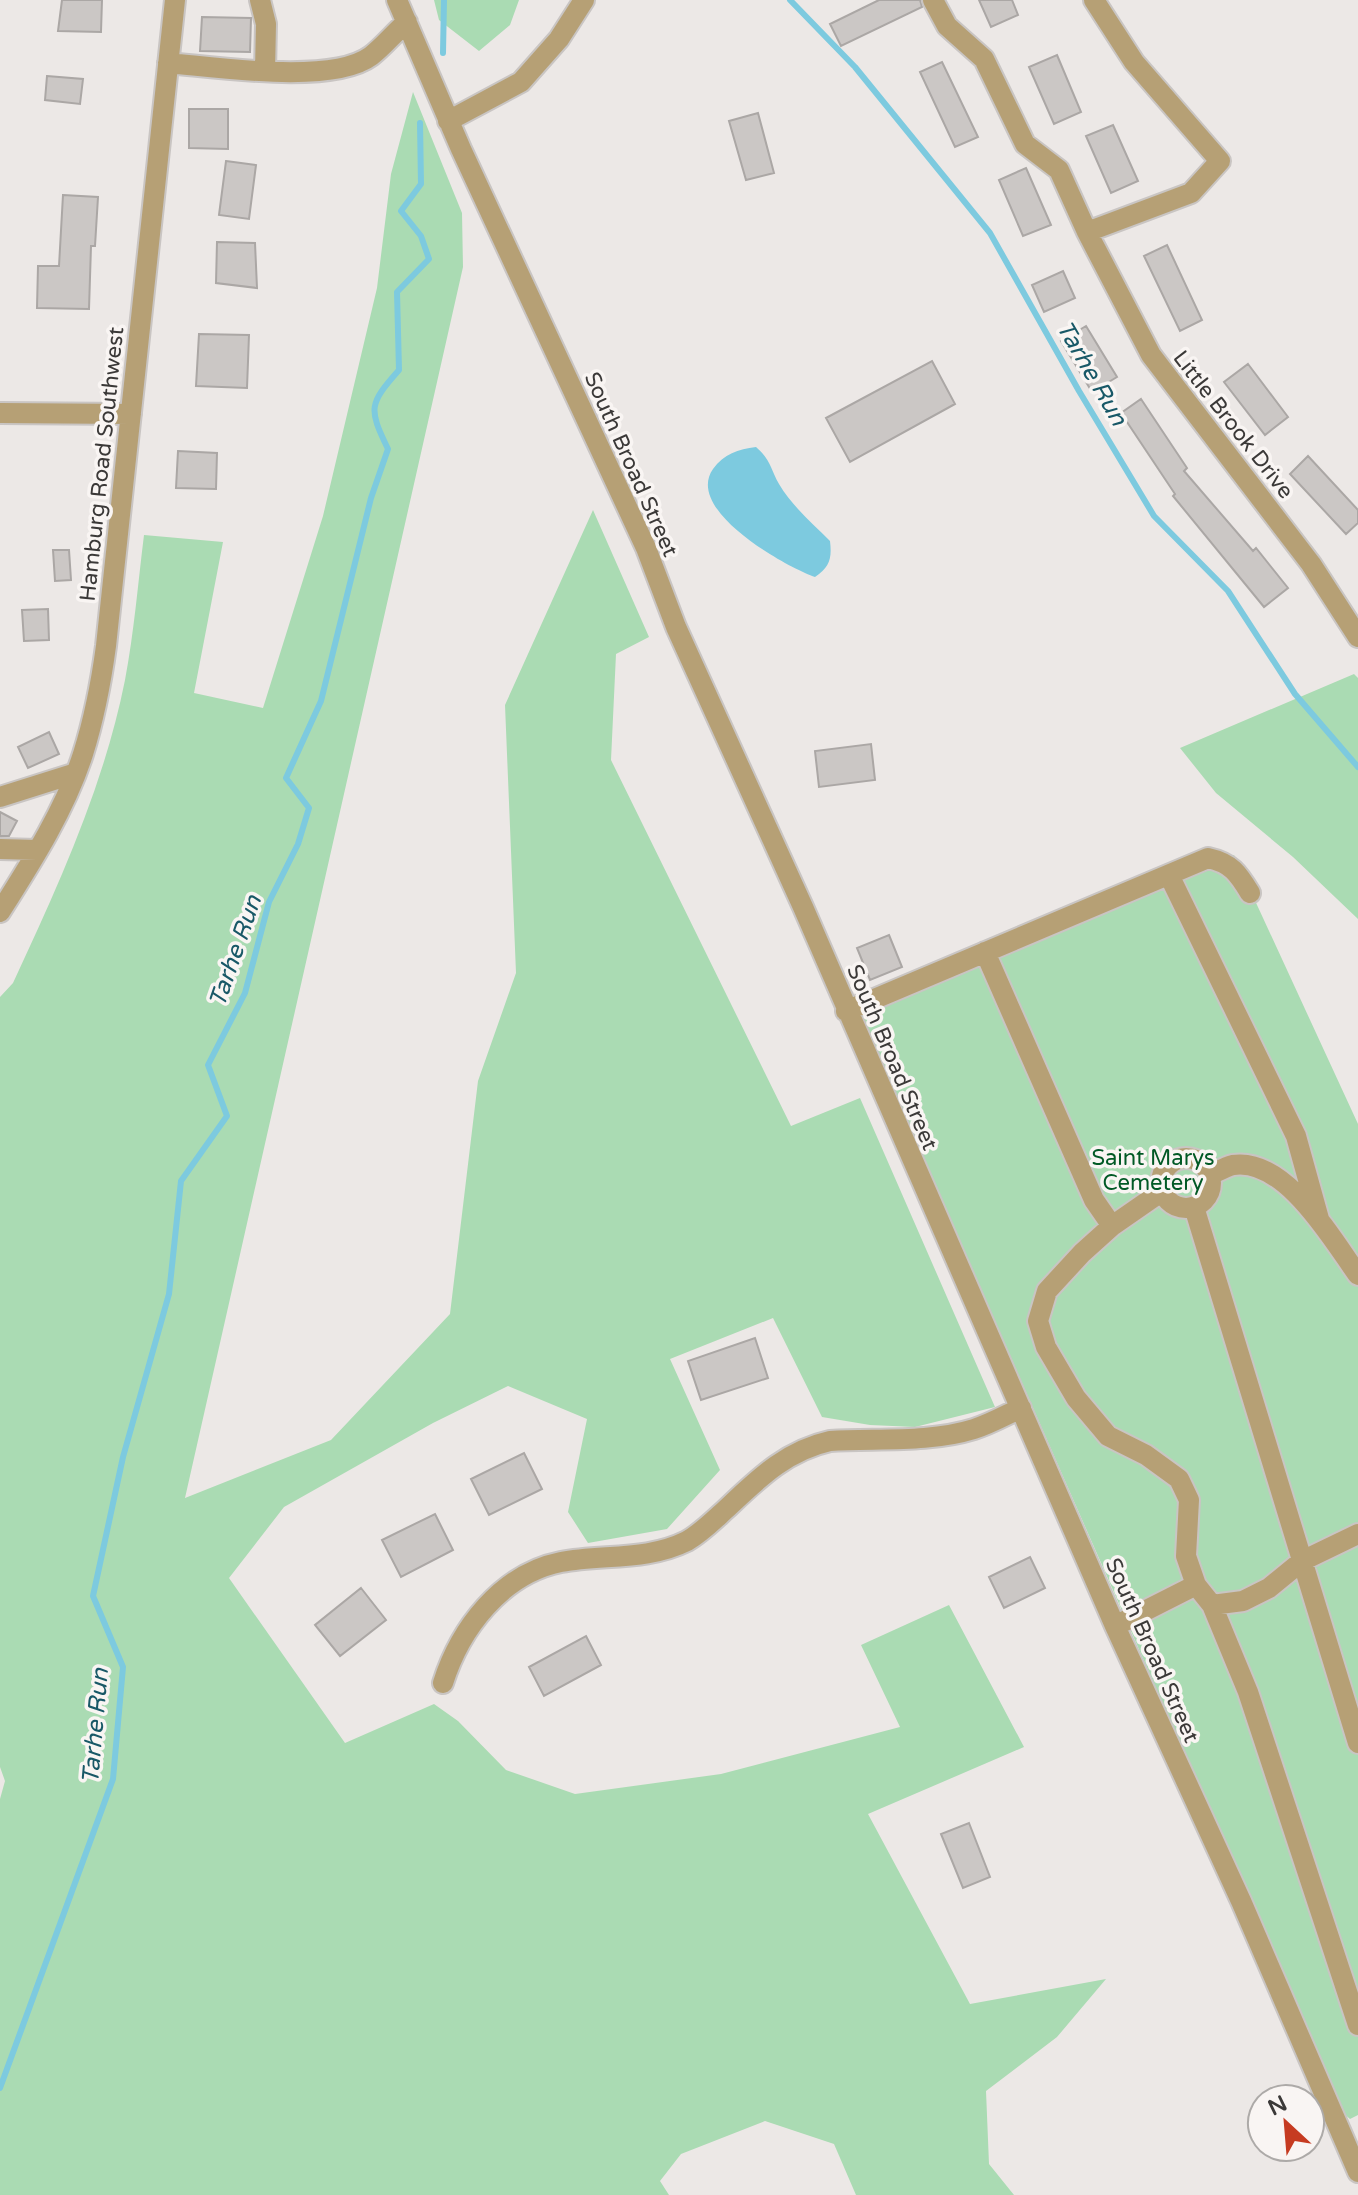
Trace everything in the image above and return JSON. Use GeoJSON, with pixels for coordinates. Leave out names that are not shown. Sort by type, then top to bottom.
{"type":"FeatureCollection","features":[{"type":"Feature","properties":{"kind":"street","name":"Hamburg Road Southwest"},"geometry":{"type":"LineString","coordinates":[[0,912],[37,850],[76,773],[98,701],[175,0]]}},
{"type":"Feature","properties":{"kind":"street"},"geometry":{"type":"LineString","coordinates":[[260,0],[266,24],[265,71]]}},
{"type":"Feature","properties":{"kind":"street","name":"South Broad Street"},"geometry":{"type":"LineString","coordinates":[[397,0],[448,121],[646,548],[676,627],[803,907],[1115,1626],[1350,2131],[1358,2172]]}},
{"type":"Feature","properties":{"kind":"street"},"geometry":{"type":"LineString","coordinates":[[448,121],[521,82],[559,39],[584,0]]}},
{"type":"Feature","properties":{"kind":"street","name":"Little Brook Drive"},"geometry":{"type":"LineString","coordinates":[[933,0],[947,26],[984,59],[1025,144],[1059,170],[1087,232],[1151,355],[1311,564],[1358,637]]}},
{"type":"Feature","properties":{"kind":"street"},"geometry":{"type":"LineString","coordinates":[[1087,232],[1191,193],[1220,161],[1134,62],[1094,0]]}},
{"type":"Feature","properties":{"kind":"street"},"geometry":{"type":"LineString","coordinates":[[168,63],[265,71],[340,68],[370,56],[407,22]]}},
{"type":"Feature","properties":{"kind":"street"},"geometry":{"type":"LineString","coordinates":[[0,413],[131,414]]}},
{"type":"Feature","properties":{"kind":"street"},"geometry":{"type":"LineString","coordinates":[[0,797],[76,773]]}},
{"type":"Feature","properties":{"kind":"street"},"geometry":{"type":"LineString","coordinates":[[0,849],[37,850]]}},
{"type":"Feature","properties":{"kind":"street"},"geometry":{"type":"LineString","coordinates":[[846,1011],[1208,858],[1224,862],[1238,872],[1250,893]]}},
{"type":"Feature","properties":{"kind":"street"},"geometry":{"type":"LineString","coordinates":[[1169,875],[1296,1136],[1319,1219]]}},
{"type":"Feature","properties":{"kind":"street"},"geometry":{"type":"LineString","coordinates":[[985,952],[1094,1200],[1112,1226]]}},
{"type":"Feature","properties":{"kind":"street"},"geometry":{"type":"LineString","coordinates":[[1177,1159],[1197,1160],[1210,1175],[1209,1194],[1194,1207],[1184,1209],[1174,1206],[1161,1192],[1162,1172],[1177,1159]]}},
{"type":"Feature","properties":{"kind":"street"},"geometry":{"type":"LineString","coordinates":[[1210,1175],[1233,1165],[1258,1168],[1278,1177],[1319,1219],[1358,1275]]}},
{"type":"Feature","properties":{"kind":"street"},"geometry":{"type":"LineString","coordinates":[[1161,1192],[1112,1226],[1082,1253],[1047,1291],[1038,1321],[1046,1347],[1076,1398],[1108,1436],[1146,1455],[1179,1479],[1189,1500],[1186,1556],[1196,1585],[1212,1605],[1248,1692],[1358,2025]]}},
{"type":"Feature","properties":{"kind":"street"},"geometry":{"type":"LineString","coordinates":[[1194,1207],[1358,1743]]}},
{"type":"Feature","properties":{"kind":"street"},"geometry":{"type":"LineString","coordinates":[[443,1683],[451,1659],[478,1615],[515,1582],[537,1570],[559,1562],[638,1555],[687,1540],[708,1526],[767,1470],[791,1453],[815,1444],[958,1433],[1021,1408]]}},
{"type":"Feature","properties":{"kind":"street"},"geometry":{"type":"LineString","coordinates":[[1212,1605],[1243,1601],[1269,1588],[1302,1561],[1358,1534]]}},
{"type":"Feature","properties":{"kind":"street"},"geometry":{"type":"LineString","coordinates":[[1115,1626],[1196,1585]]}},
{"type":"Feature","properties":{"kind":"green space"},"geometry":{"type":"Polygon","coordinates":[[[434,0],[519,0],[510,25],[479,51],[439,20],[434,0]]]}},
{"type":"Feature","properties":{"kind":"green space"},"geometry":{"type":"Polygon","coordinates":[[[413,92],[462,213],[463,267],[185,1498],[331,1440],[450,1314],[478,1081],[516,973],[505,705],[593,510],[649,637],[616,654],[611,760],[791,1126],[860,1098],[995,1407],[915,1427],[870,1425],[822,1417],[773,1318],[670,1359],[720,1470],[667,1529],[588,1543],[568,1512],[587,1419],[508,1386],[433,1423],[284,1507],[229,1578],[345,1743],[434,1704],[458,1721],[506,1770],[575,1794],[721,1774],[900,1727],[861,1645],[949,1605],[1024,1747],[868,1814],[970,2004],[1106,1979],[1057,2037],[986,2091],[989,2164],[1014,2195],[856,2195],[834,2144],[765,2121],[681,2154],[660,2181],[669,2195],[0,2195],[0,1799],[5,1781],[0,1767],[0,997],[13,983],[47,910],[105,758],[125,680],[144,535],[223,542],[194,693],[263,708],[323,516],[377,288],[391,174],[413,92]]]}},
{"type":"Feature","properties":{"kind":"green space"},"geometry":{"type":"Polygon","coordinates":[[[1354,674],[1358,678],[1358,919],[1293,857],[1216,793],[1180,748],[1354,674]]]}},
{"type":"Feature","properties":{"kind":"green space","name":"Saint Marys Cemetery"},"geometry":{"type":"Polygon","coordinates":[[[1234,855],[1358,1124],[1358,2115],[1350,2119],[1342,2112],[861,1016],[1234,855]]]}},
{"type":"Feature","properties":{"kind":"water"},"geometry":{"type":"Polygon","coordinates":[[[756,447],[790,500],[830,541],[829,562],[815,577],[783,562],[742,535],[713,502],[708,485],[713,469],[732,453],[756,447]]]}},
{"type":"Feature","properties":{"kind":"building"},"geometry":{"type":"Polygon","coordinates":[[[62,0],[102,0],[101,32],[58,31],[62,0]]]}},
{"type":"Feature","properties":{"kind":"building"},"geometry":{"type":"Polygon","coordinates":[[[879,0],[920,0],[922,7],[841,46],[830,24],[879,0]]]}},
{"type":"Feature","properties":{"kind":"building"},"geometry":{"type":"Polygon","coordinates":[[[979,0],[1012,0],[1018,15],[991,27],[979,0]]]}},
{"type":"Feature","properties":{"kind":"building"},"geometry":{"type":"Polygon","coordinates":[[[202,17],[251,18],[250,52],[200,51],[202,17]]]}},
{"type":"Feature","properties":{"kind":"building"},"geometry":{"type":"Polygon","coordinates":[[[1057,55],[1081,112],[1054,124],[1029,67],[1057,55]]]}},
{"type":"Feature","properties":{"kind":"building"},"geometry":{"type":"Polygon","coordinates":[[[942,62],[978,137],[955,147],[920,72],[942,62]]]}},
{"type":"Feature","properties":{"kind":"building"},"geometry":{"type":"Polygon","coordinates":[[[47,76],[83,79],[80,104],[45,100],[47,76]]]}},
{"type":"Feature","properties":{"kind":"building"},"geometry":{"type":"Polygon","coordinates":[[[189,109],[228,109],[228,149],[189,148],[189,109]]]}},
{"type":"Feature","properties":{"kind":"building"},"geometry":{"type":"Polygon","coordinates":[[[758,113],[774,173],[746,180],[729,121],[758,113]]]}},
{"type":"Feature","properties":{"kind":"building"},"geometry":{"type":"Polygon","coordinates":[[[1113,125],[1138,181],[1111,193],[1086,136],[1113,125]]]}},
{"type":"Feature","properties":{"kind":"building"},"geometry":{"type":"Polygon","coordinates":[[[226,161],[256,165],[249,219],[219,215],[226,161]]]}},
{"type":"Feature","properties":{"kind":"building"},"geometry":{"type":"Polygon","coordinates":[[[1026,168],[1051,225],[1023,236],[999,180],[1026,168]]]}},
{"type":"Feature","properties":{"kind":"building"},"geometry":{"type":"Polygon","coordinates":[[[63,195],[98,197],[95,246],[91,246],[89,309],[37,308],[38,266],[59,266],[63,195]]]}},
{"type":"Feature","properties":{"kind":"building"},"geometry":{"type":"Polygon","coordinates":[[[217,242],[255,243],[257,288],[216,283],[217,242]]]}},
{"type":"Feature","properties":{"kind":"building"},"geometry":{"type":"Polygon","coordinates":[[[1167,245],[1202,320],[1180,331],[1144,256],[1167,245]]]}},
{"type":"Feature","properties":{"kind":"building"},"geometry":{"type":"Polygon","coordinates":[[[1063,271],[1075,298],[1044,312],[1032,285],[1063,271]]]}},
{"type":"Feature","properties":{"kind":"building"},"geometry":{"type":"Polygon","coordinates":[[[1086,326],[1117,377],[1092,392],[1061,341],[1086,326]]]}},
{"type":"Feature","properties":{"kind":"building"},"geometry":{"type":"Polygon","coordinates":[[[199,334],[249,335],[247,388],[196,386],[199,334]]]}},
{"type":"Feature","properties":{"kind":"building"},"geometry":{"type":"Polygon","coordinates":[[[932,361],[955,404],[850,462],[826,418],[932,361]]]}},
{"type":"Feature","properties":{"kind":"building"},"geometry":{"type":"Polygon","coordinates":[[[1248,364],[1288,417],[1265,435],[1224,382],[1248,364]]]}},
{"type":"Feature","properties":{"kind":"building"},"geometry":{"type":"Polygon","coordinates":[[[1141,399],[1187,468],[1184,471],[1253,551],[1256,548],[1288,588],[1264,607],[1173,496],[1175,494],[1121,413],[1141,399]]]}},
{"type":"Feature","properties":{"kind":"building"},"geometry":{"type":"Polygon","coordinates":[[[178,451],[217,453],[216,489],[176,488],[178,451]]]}},
{"type":"Feature","properties":{"kind":"building"},"geometry":{"type":"Polygon","coordinates":[[[1308,456],[1358,510],[1358,523],[1346,534],[1290,474],[1308,456]]]}},
{"type":"Feature","properties":{"kind":"building"},"geometry":{"type":"Polygon","coordinates":[[[53,550],[69,550],[71,580],[55,581],[53,550]]]}},
{"type":"Feature","properties":{"kind":"building"},"geometry":{"type":"Polygon","coordinates":[[[48,609],[49,640],[24,641],[22,610],[48,609]]]}},
{"type":"Feature","properties":{"kind":"building"},"geometry":{"type":"Polygon","coordinates":[[[49,732],[59,754],[28,768],[18,747],[49,732]]]}},
{"type":"Feature","properties":{"kind":"building"},"geometry":{"type":"Polygon","coordinates":[[[871,744],[875,780],[819,787],[815,751],[871,744]]]}},
{"type":"Feature","properties":{"kind":"building"},"geometry":{"type":"Polygon","coordinates":[[[0,812],[17,821],[9,836],[0,836],[0,812]]]}},
{"type":"Feature","properties":{"kind":"building"},"geometry":{"type":"Polygon","coordinates":[[[889,935],[902,967],[870,980],[857,948],[889,935]]]}},
{"type":"Feature","properties":{"kind":"building"},"geometry":{"type":"Polygon","coordinates":[[[755,1338],[768,1378],[701,1400],[688,1361],[755,1338]]]}},
{"type":"Feature","properties":{"kind":"building"},"geometry":{"type":"Polygon","coordinates":[[[524,1453],[542,1489],[489,1515],[471,1479],[524,1453]]]}},
{"type":"Feature","properties":{"kind":"building"},"geometry":{"type":"Polygon","coordinates":[[[435,1514],[453,1550],[401,1577],[382,1540],[435,1514]]]}},
{"type":"Feature","properties":{"kind":"building"},"geometry":{"type":"Polygon","coordinates":[[[1030,1557],[1045,1588],[1004,1608],[989,1577],[1030,1557]]]}},
{"type":"Feature","properties":{"kind":"building"},"geometry":{"type":"Polygon","coordinates":[[[361,1588],[386,1620],[340,1656],[315,1625],[361,1588]]]}},
{"type":"Feature","properties":{"kind":"building"},"geometry":{"type":"Polygon","coordinates":[[[586,1636],[601,1665],[544,1696],[529,1667],[586,1636]]]}},
{"type":"Feature","properties":{"kind":"building"},"geometry":{"type":"Polygon","coordinates":[[[969,1823],[990,1877],[963,1888],[941,1834],[969,1823]]]}},
{"type":"Feature","properties":{"kind":"waterway","name":"Tarhe Run"},"geometry":{"type":"LineString","coordinates":[[443,53],[444,0]]}},
{"type":"Feature","properties":{"kind":"waterway","name":"Tarhe Run"},"geometry":{"type":"LineString","coordinates":[[790,0],[855,67],[990,233],[1154,516],[1228,591],[1295,694],[1358,767]]}},
{"type":"Feature","properties":{"kind":"waterway","name":"Tarhe Run"},"geometry":{"type":"LineString","coordinates":[[0,2088],[113,1779],[123,1667],[93,1596],[123,1457],[169,1294],[181,1181],[227,1116],[208,1065],[245,993],[269,902],[298,844],[309,808],[286,778],[321,701],[371,498],[388,449],[377,424],[375,407],[382,391],[399,370],[397,292],[429,259],[421,236],[401,211],[421,184],[420,123]]}}]}
